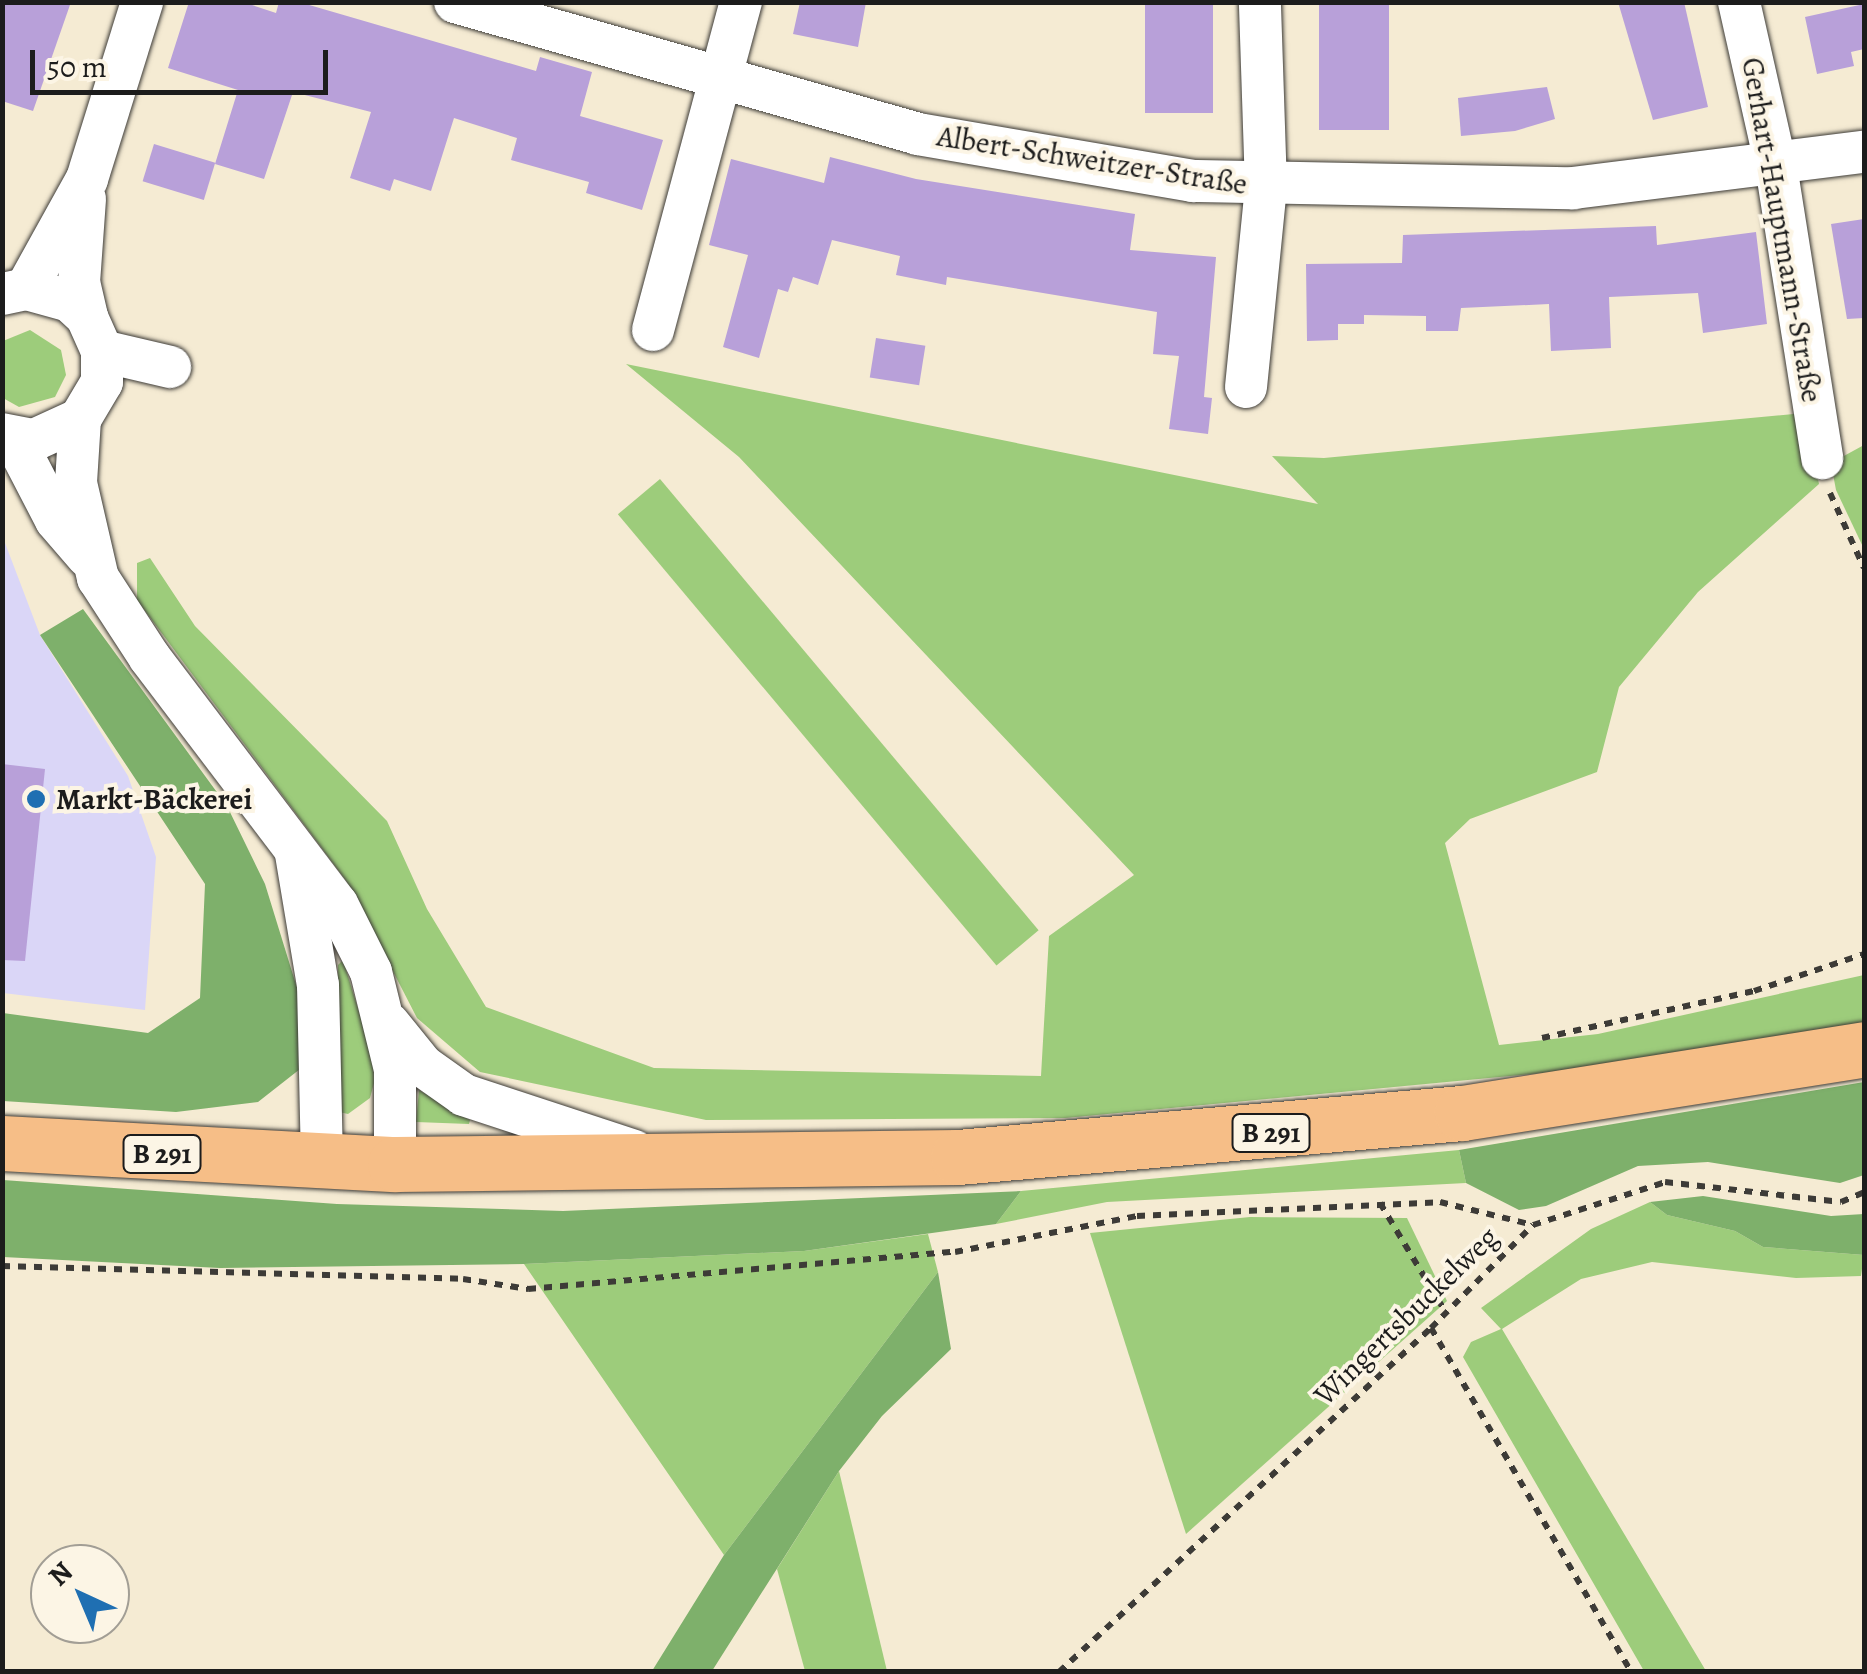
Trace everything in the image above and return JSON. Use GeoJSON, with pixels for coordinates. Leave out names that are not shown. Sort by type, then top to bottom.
{"type":"FeatureCollection","features":[{"type":"Feature","properties":{"kind":"main road","name":"B 291"},"geometry":{"type":"LineString","coordinates":[[2,1143],[322,1163],[958,1157],[1243,1136],[1480,1110],[1864,1049]]}},
{"type":"Feature","properties":{"kind":"street"},"geometry":{"type":"LineString","coordinates":[[88,557],[74,461],[92,368],[79,282],[87,179],[142,2]]}},
{"type":"Feature","properties":{"kind":"street","name":"Albert-Schweitzer-Straße"},"geometry":{"type":"LineString","coordinates":[[455,2],[723,83],[918,134],[1055,160],[1266,186],[1573,188],[1776,166],[1864,152]]}},
{"type":"Feature","properties":{"kind":"street"},"geometry":{"type":"LineString","coordinates":[[653,330],[723,83],[741,2]]}},
{"type":"Feature","properties":{"kind":"street"},"geometry":{"type":"LineString","coordinates":[[1246,387],[1266,186],[1260,2]]}},
{"type":"Feature","properties":{"kind":"street","name":"Gerhart-Hauptmann-Straße"},"geometry":{"type":"LineString","coordinates":[[1739,2],[1776,166],[1822,458]]}},
{"type":"Feature","properties":{"kind":"street"},"geometry":{"type":"LineString","coordinates":[[14,292],[87,179]]}},
{"type":"Feature","properties":{"kind":"street"},"geometry":{"type":"LineString","coordinates":[[14,292],[49,292],[92,368]]}},
{"type":"Feature","properties":{"kind":"street"},"geometry":{"type":"LineString","coordinates":[[92,368],[167,367]]}},
{"type":"Feature","properties":{"kind":"street"},"geometry":{"type":"LineString","coordinates":[[92,368],[58,434],[8,436],[56,520],[88,557],[122,620],[249,782],[296,854],[336,904],[386,1021],[395,1070],[395,1164]]}},
{"type":"Feature","properties":{"kind":"street"},"geometry":{"type":"LineString","coordinates":[[296,854],[318,985],[322,1163]]}},
{"type":"Feature","properties":{"kind":"street"},"geometry":{"type":"LineString","coordinates":[[386,1021],[423,1066],[479,1102],[673,1162]]}},
{"type":"Feature","properties":{"kind":"path"},"geometry":{"type":"LineString","coordinates":[[1822,458],[1830,494],[1864,568]]}},
{"type":"Feature","properties":{"kind":"path"},"geometry":{"type":"LineString","coordinates":[[1542,1038],[1754,991],[1864,954]]}},
{"type":"Feature","properties":{"kind":"path","name":"Wingertsbuckelweg"},"geometry":{"type":"LineString","coordinates":[[1059,1672],[1431,1328],[1533,1225],[1665,1182],[1841,1202],[1864,1192]]}},
{"type":"Feature","properties":{"kind":"path"},"geometry":{"type":"LineString","coordinates":[[2,1266],[464,1279],[528,1289],[955,1252],[1136,1216],[1440,1202],[1533,1225]]}},
{"type":"Feature","properties":{"kind":"path"},"geometry":{"type":"LineString","coordinates":[[1380,1203],[1446,1313]]}},
{"type":"Feature","properties":{"kind":"path"},"geometry":{"type":"LineString","coordinates":[[1431,1328],[1631,1672]]}},
{"type":"Feature","properties":{"kind":"shaded area"},"geometry":{"type":"Polygon","coordinates":[[[2,535],[40,635],[128,776],[156,857],[145,1010],[3,993],[2,535]]]}},
{"type":"Feature","properties":{"kind":"green space"},"geometry":{"type":"Polygon","coordinates":[[[30,330],[61,350],[66,375],[55,397],[19,407],[3,398],[3,341],[30,330]]]}},
{"type":"Feature","properties":{"kind":"green space"},"geometry":{"type":"Polygon","coordinates":[[[626,364],[1318,504],[1272,456],[1324,458],[1804,413],[1819,484],[1698,592],[1619,687],[1597,772],[1470,819],[1445,843],[1499,1045],[1598,1034],[1864,975],[1864,1024],[1595,1068],[1065,1118],[706,1120],[480,1072],[417,1018],[347,882],[137,600],[137,563],[150,558],[195,626],[387,821],[427,909],[486,1007],[654,1068],[1041,1076],[1049,936],[1134,875],[739,457],[626,364]]]}},
{"type":"Feature","properties":{"kind":"green space"},"geometry":{"type":"Polygon","coordinates":[[[1864,445],[1864,549],[1836,490],[1831,463],[1864,445]]]}},
{"type":"Feature","properties":{"kind":"green space"},"geometry":{"type":"Polygon","coordinates":[[[660,479],[1039,930],[996,966],[618,514],[660,479]]]}},
{"type":"Feature","properties":{"kind":"green space"},"geometry":{"type":"Polygon","coordinates":[[[83,609],[227,806],[265,884],[306,1017],[309,1062],[258,1102],[176,1112],[3,1101],[3,1013],[148,1033],[200,998],[205,884],[40,635],[83,609]]]}},
{"type":"Feature","properties":{"kind":"green space"},"geometry":{"type":"Polygon","coordinates":[[[343,960],[373,1057],[374,1083],[370,1098],[348,1114],[339,1112],[338,965],[343,960]]]}},
{"type":"Feature","properties":{"kind":"green space"},"geometry":{"type":"Polygon","coordinates":[[[1864,1082],[1864,1175],[1840,1183],[1708,1162],[1638,1166],[1546,1206],[1519,1210],[1466,1183],[1459,1150],[1864,1082]]]}},
{"type":"Feature","properties":{"kind":"green space"},"geometry":{"type":"Polygon","coordinates":[[[419,1090],[470,1120],[469,1124],[416,1122],[419,1090]]]}},
{"type":"Feature","properties":{"kind":"green space"},"geometry":{"type":"Polygon","coordinates":[[[1459,1150],[1466,1183],[1107,1202],[996,1224],[1021,1191],[1459,1150]]]}},
{"type":"Feature","properties":{"kind":"green space"},"geometry":{"type":"Polygon","coordinates":[[[3,1180],[337,1204],[563,1211],[1021,1191],[996,1224],[804,1251],[524,1264],[220,1268],[3,1257],[3,1180]]]}},
{"type":"Feature","properties":{"kind":"green space"},"geometry":{"type":"Polygon","coordinates":[[[1703,1196],[1831,1216],[1864,1214],[1864,1255],[1763,1247],[1735,1231],[1667,1215],[1650,1202],[1703,1196]]]}},
{"type":"Feature","properties":{"kind":"green space"},"geometry":{"type":"Polygon","coordinates":[[[1650,1202],[1667,1215],[1735,1231],[1763,1247],[1864,1255],[1861,1276],[1796,1278],[1652,1262],[1581,1279],[1502,1329],[1706,1671],[1644,1671],[1463,1357],[1471,1342],[1501,1329],[1481,1308],[1591,1229],[1650,1202]]]}},
{"type":"Feature","properties":{"kind":"green space"},"geometry":{"type":"Polygon","coordinates":[[[1250,1217],[1407,1218],[1447,1301],[1186,1534],[1090,1233],[1250,1217]]]}},
{"type":"Feature","properties":{"kind":"green space"},"geometry":{"type":"Polygon","coordinates":[[[928,1234],[938,1272],[724,1555],[524,1264],[804,1251],[928,1234]]]}},
{"type":"Feature","properties":{"kind":"green space"},"geometry":{"type":"Polygon","coordinates":[[[938,1272],[951,1349],[882,1416],[839,1471],[712,1671],[652,1671],[724,1555],[938,1272]]]}},
{"type":"Feature","properties":{"kind":"green space"},"geometry":{"type":"Polygon","coordinates":[[[839,1471],[887,1671],[805,1671],[777,1569],[839,1471]]]}},
{"type":"Feature","properties":{"kind":"building"},"geometry":{"type":"Polygon","coordinates":[[[2,2],[71,2],[33,111],[2,101],[2,2]]]}},
{"type":"Feature","properties":{"kind":"building"},"geometry":{"type":"Polygon","coordinates":[[[189,2],[243,2],[276,13],[279,2],[299,2],[536,71],[540,57],[592,72],[580,116],[663,140],[642,210],[586,193],[589,182],[511,160],[517,138],[454,118],[431,191],[394,179],[390,191],[350,178],[371,112],[293,92],[264,179],[215,164],[238,90],[168,68],[189,2]]]}},
{"type":"Feature","properties":{"kind":"building"},"geometry":{"type":"Polygon","coordinates":[[[800,2],[866,2],[858,47],[793,34],[800,2]]]}},
{"type":"Feature","properties":{"kind":"building"},"geometry":{"type":"Polygon","coordinates":[[[1319,2],[1389,2],[1389,130],[1319,130],[1319,2]]]}},
{"type":"Feature","properties":{"kind":"building"},"geometry":{"type":"Polygon","coordinates":[[[1618,2],[1684,2],[1708,107],[1653,120],[1618,2]]]}},
{"type":"Feature","properties":{"kind":"building"},"geometry":{"type":"Polygon","coordinates":[[[1145,3],[1213,3],[1213,113],[1145,113],[1145,3]]]}},
{"type":"Feature","properties":{"kind":"building"},"geometry":{"type":"Polygon","coordinates":[[[1864,4],[1864,49],[1851,52],[1854,66],[1817,74],[1805,17],[1864,4]]]}},
{"type":"Feature","properties":{"kind":"building"},"geometry":{"type":"Polygon","coordinates":[[[1547,87],[1555,119],[1515,131],[1461,136],[1458,98],[1547,87]]]}},
{"type":"Feature","properties":{"kind":"building"},"geometry":{"type":"Polygon","coordinates":[[[154,144],[215,163],[204,200],[143,181],[154,144]]]}},
{"type":"Feature","properties":{"kind":"building"},"geometry":{"type":"Polygon","coordinates":[[[830,157],[916,179],[1135,214],[1130,250],[1216,257],[1204,397],[1212,398],[1208,434],[1169,429],[1179,356],[1153,354],[1157,312],[947,277],[946,285],[896,275],[900,256],[832,240],[818,285],[793,277],[788,292],[778,289],[759,358],[723,347],[748,255],[709,245],[731,159],[824,183],[830,157]]]}},
{"type":"Feature","properties":{"kind":"building"},"geometry":{"type":"Polygon","coordinates":[[[1864,219],[1864,318],[1847,319],[1831,224],[1864,219]]]}},
{"type":"Feature","properties":{"kind":"building"},"geometry":{"type":"Polygon","coordinates":[[[1656,226],[1657,245],[1756,232],[1767,324],[1703,333],[1698,293],[1609,297],[1611,348],[1551,351],[1549,304],[1461,308],[1458,331],[1426,331],[1426,316],[1364,315],[1364,324],[1338,324],[1338,340],[1307,341],[1306,264],[1402,263],[1403,235],[1656,226]]]}},
{"type":"Feature","properties":{"kind":"building"},"geometry":{"type":"Polygon","coordinates":[[[876,338],[925,346],[919,385],[870,378],[876,338]]]}},
{"type":"Feature","properties":{"kind":"building"},"geometry":{"type":"Polygon","coordinates":[[[2,764],[45,769],[25,961],[2,960],[2,764]]]}},
{"type":"Feature","properties":{"kind":"place","name":"Markt-Bäckerei"},"geometry":{"type":"Point","coordinates":[36,799]}}]}
